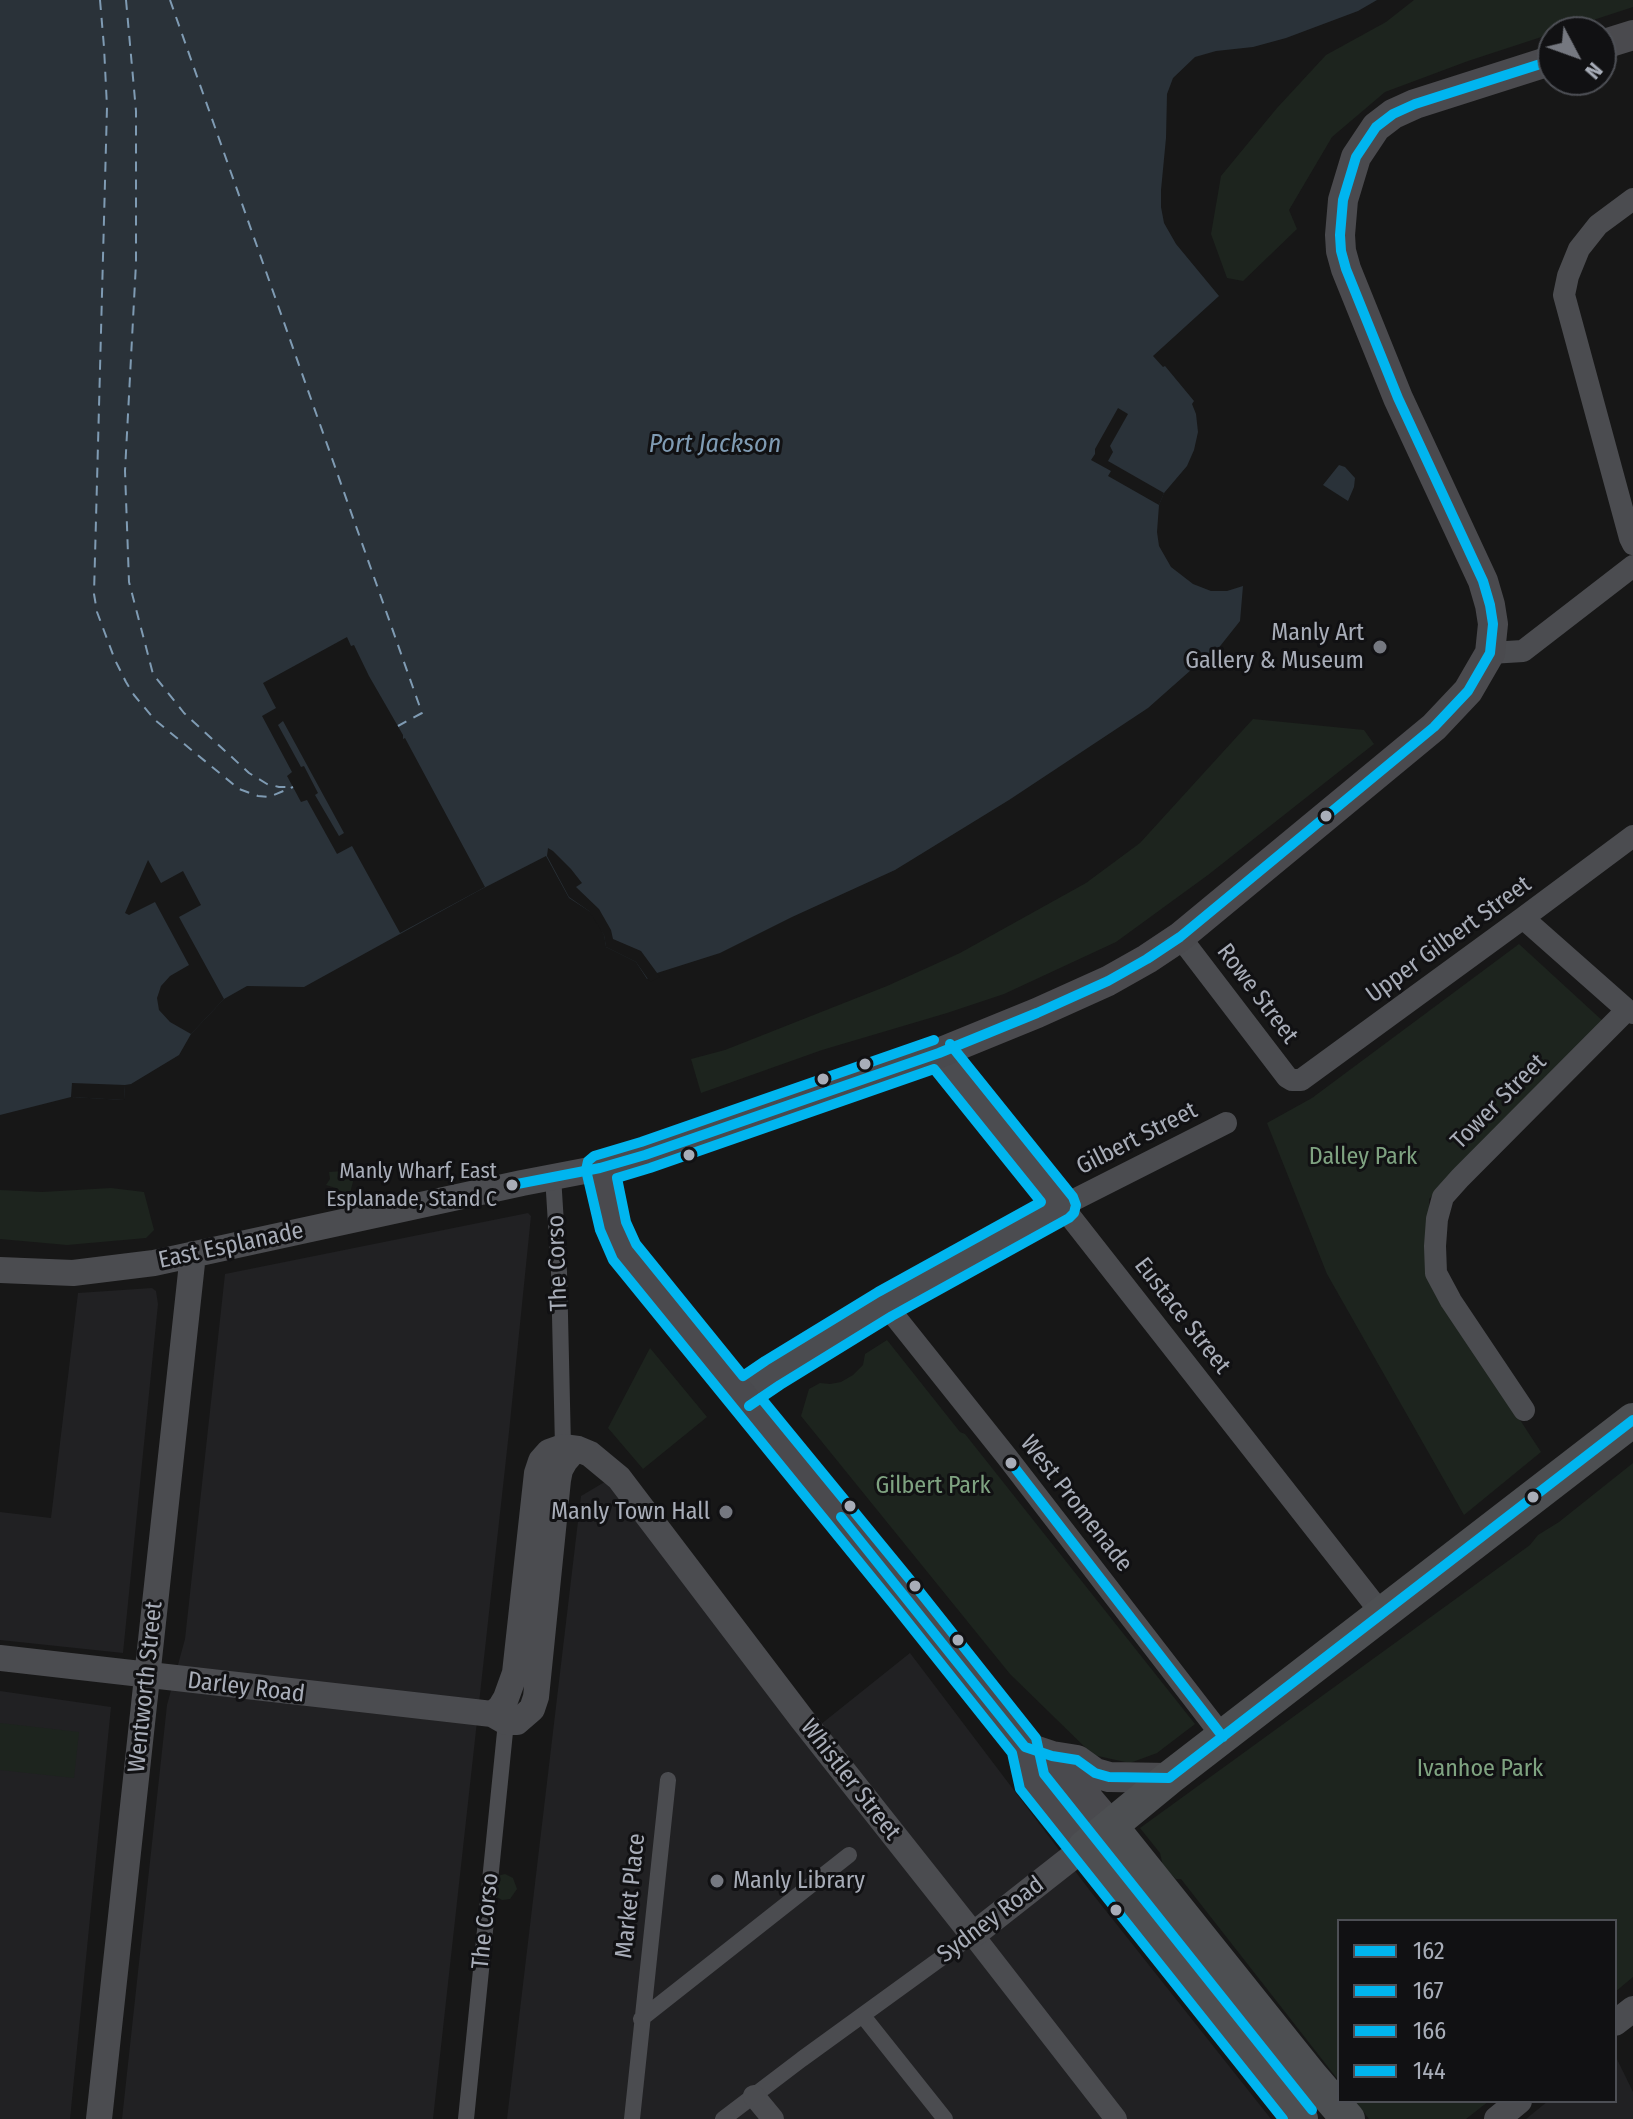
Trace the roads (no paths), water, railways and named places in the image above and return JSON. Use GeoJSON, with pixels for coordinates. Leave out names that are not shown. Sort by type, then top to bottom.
{"type":"FeatureCollection","features":[{"type":"Feature","properties":{"kind":"main road"},"geometry":{"type":"LineString","coordinates":[[1348,2119],[1111,1826],[1038,1751],[951,1652],[624,1251],[613,1226],[600,1168],[939,1053],[1108,981],[1180,937],[1434,727],[1468,691],[1490,653],[1493,624],[1483,581],[1398,398],[1346,269],[1340,235],[1343,200],[1356,157],[1376,127],[1393,114],[1537,65]]}},
{"type":"Feature","properties":{"kind":"main road","name":"Sydney Road"},"geometry":{"type":"LineString","coordinates":[[1085,1847],[1169,1778],[1633,1420]]}},
{"type":"Feature","properties":{"kind":"main road"},"geometry":{"type":"LineString","coordinates":[[1038,1751],[1077,1760],[1095,1773],[1109,1777],[1169,1778]]}},
{"type":"Feature","properties":{"kind":"main road"},"geometry":{"type":"LineString","coordinates":[[1038,1751],[1031,1780],[1301,2119]]}},
{"type":"Feature","properties":{"kind":"street"},"geometry":{"type":"LineString","coordinates":[[1633,199],[1598,225],[1579,249],[1564,295],[1633,544]]}},
{"type":"Feature","properties":{"kind":"street"},"geometry":{"type":"LineString","coordinates":[[1490,653],[1523,651],[1633,566]]}},
{"type":"Feature","properties":{"kind":"street","name":"Upper Gilbert Street"},"geometry":{"type":"LineString","coordinates":[[1292,1080],[1301,1080],[1633,836]]}},
{"type":"Feature","properties":{"kind":"street"},"geometry":{"type":"LineString","coordinates":[[1523,918],[1630,1011]]}},
{"type":"Feature","properties":{"kind":"street","name":"Rowe Street"},"geometry":{"type":"LineString","coordinates":[[1180,937],[1292,1080]]}},
{"type":"Feature","properties":{"kind":"street","name":"Tower Street"},"geometry":{"type":"LineString","coordinates":[[1524,1410],[1451,1301],[1436,1273],[1437,1219],[1443,1197],[1460,1178],[1630,1011]]}},
{"type":"Feature","properties":{"kind":"street","name":"Eustace Street"},"geometry":{"type":"LineString","coordinates":[[939,1053],[1382,1614]]}},
{"type":"Feature","properties":{"kind":"street","name":"Gilbert Street"},"geometry":{"type":"LineString","coordinates":[[741,1395],[885,1304],[1062,1206],[1226,1123]]}},
{"type":"Feature","properties":{"kind":"street","name":"East Esplanade"},"geometry":{"type":"LineString","coordinates":[[0,1270],[88,1272],[154,1263],[600,1168]]}},
{"type":"Feature","properties":{"kind":"street","name":"The Corso"},"geometry":{"type":"LineString","coordinates":[[466,2119],[500,1708],[515,1673],[537,1473],[541,1461],[549,1452],[570,1448],[553,1176]]}},
{"type":"Feature","properties":{"kind":"street","name":"Wentworth Street"},"geometry":{"type":"LineString","coordinates":[[99,2119],[193,1254]]}},
{"type":"Feature","properties":{"kind":"street","name":"West Promenade"},"geometry":{"type":"LineString","coordinates":[[885,1304],[1223,1737]]}},
{"type":"Feature","properties":{"kind":"street","name":"Whistler Street"},"geometry":{"type":"LineString","coordinates":[[570,1448],[590,1454],[619,1478],[802,1719],[1116,2119]]}},
{"type":"Feature","properties":{"kind":"street","name":"Darley Road"},"geometry":{"type":"LineString","coordinates":[[0,1658],[499,1718]]}},
{"type":"Feature","properties":{"kind":"street","name":"Market Place"},"geometry":{"type":"LineString","coordinates":[[632,2119],[668,1780]]}},
{"type":"Feature","properties":{"kind":"street","name":"Sydney Road"},"geometry":{"type":"LineString","coordinates":[[723,2119],[973,1935],[1085,1847]]}},
{"type":"Feature","properties":{"kind":"street"},"geometry":{"type":"LineString","coordinates":[[641,2019],[849,1855]]}},
{"type":"Feature","properties":{"kind":"street"},"geometry":{"type":"LineString","coordinates":[[1617,2021],[1633,2009]]}},
{"type":"Feature","properties":{"kind":"street"},"geometry":{"type":"LineString","coordinates":[[863,2016],[945,2119]]}},
{"type":"Feature","properties":{"kind":"street"},"geometry":{"type":"LineString","coordinates":[[754,2096],[773,2119]]}},
{"type":"Feature","properties":{"kind":"street"},"geometry":{"type":"LineString","coordinates":[[1497,2119],[1517,2103]]}},
{"type":"Feature","properties":{"kind":"water","name":"Port Jackson"},"geometry":{"type":"Polygon","coordinates":[[[0,0],[1377,0],[1358,11],[1286,38],[1195,57],[1173,78],[1167,94],[1161,190],[1164,223],[1176,244],[1219,296],[1153,356],[1194,401],[1198,432],[1187,466],[1164,493],[1159,505],[1157,532],[1159,546],[1171,567],[1193,584],[1211,591],[1227,591],[1243,586],[1240,621],[1217,650],[1148,708],[1009,800],[895,870],[720,953],[647,979],[636,962],[606,947],[597,921],[589,911],[569,898],[546,856],[304,987],[247,986],[224,999],[191,1034],[179,1055],[125,1085],[124,1100],[71,1097],[0,1115],[0,0]]]}},
{"type":"Feature","properties":{"kind":"water"},"geometry":{"type":"Polygon","coordinates":[[[1339,465],[1355,478],[1348,501],[1323,485],[1339,465]]]}},
{"type":"Feature","properties":{"kind":"place","name":"Manly Art Gallery & Museum"},"geometry":{"type":"Point","coordinates":[1380,647]}},
{"type":"Feature","properties":{"kind":"place","name":"Manly Wharf, East Esplanade, Stand C"},"geometry":{"type":"Point","coordinates":[512,1185]}},
{"type":"Feature","properties":{"kind":"place","name":"Manly Town Hall"},"geometry":{"type":"Point","coordinates":[726,1512]}},
{"type":"Feature","properties":{"kind":"place","name":"Manly Library"},"geometry":{"type":"Point","coordinates":[717,1881]}},
{"type":"Feature","properties":{"kind":"park label","name":"Dalley Park"},"geometry":{"type":"Point","coordinates":[1363,1157]}},
{"type":"Feature","properties":{"kind":"park label","name":"Gilbert Park"},"geometry":{"type":"Point","coordinates":[933,1486]}},
{"type":"Feature","properties":{"kind":"park label","name":"Ivanhoe Park"},"geometry":{"type":"Point","coordinates":[1480,1769]}}]}
